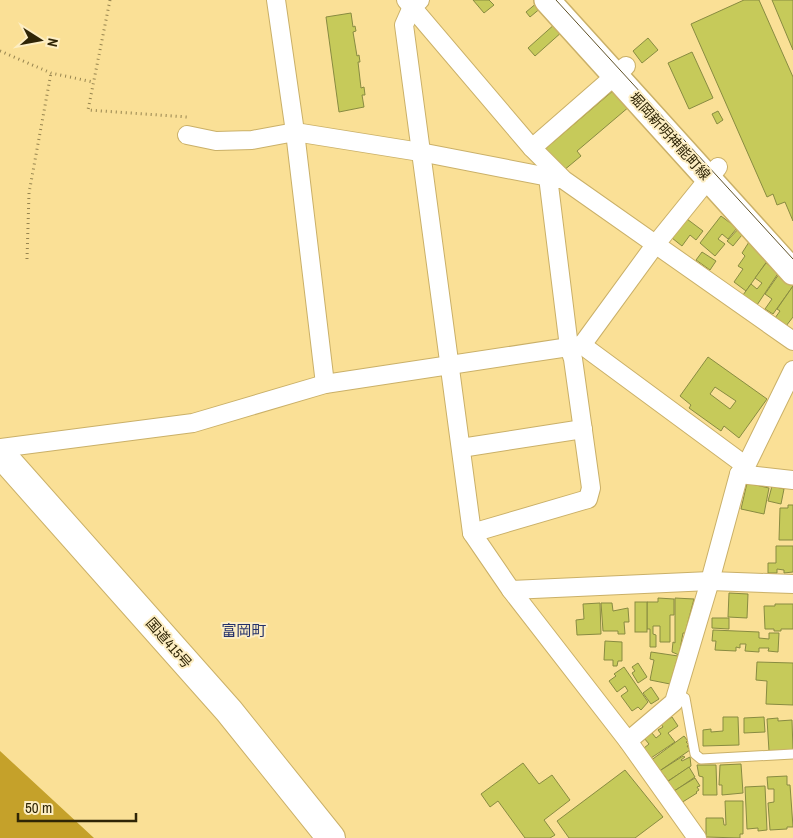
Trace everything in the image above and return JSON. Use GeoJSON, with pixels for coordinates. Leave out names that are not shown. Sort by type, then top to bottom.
{"type":"FeatureCollection","features":[{"type":"Feature","properties":{"kind":"highway","name":"国道415号"},"geometry":{"type":"LineString","coordinates":[[0,454],[229,711],[330,838]]}},
{"type":"Feature","properties":{"kind":"main road","name":"堀岡新明神能町線"},"geometry":{"type":"LineString","coordinates":[[547,0],[621,71],[713,172],[793,251]]}},
{"type":"Feature","properties":{"kind":"main road","name":"堀岡新明神能町線"},"geometry":{"type":"LineString","coordinates":[[567,0],[621,71]]}},
{"type":"Feature","properties":{"kind":"main road","name":"堀岡新明神能町線"},"geometry":{"type":"LineString","coordinates":[[713,172],[793,272]]}},
{"type":"Feature","properties":{"kind":"street"},"geometry":{"type":"LineString","coordinates":[[276,0],[295,132],[326,384]]}},
{"type":"Feature","properties":{"kind":"street"},"geometry":{"type":"LineString","coordinates":[[412,2],[556,179],[793,341]]}},
{"type":"Feature","properties":{"kind":"street"},"geometry":{"type":"LineString","coordinates":[[412,2],[404,25],[472,533],[511,590],[628,742],[697,838]]}},
{"type":"Feature","properties":{"kind":"street"},"geometry":{"type":"LineString","coordinates":[[532,148],[621,71]]}},
{"type":"Feature","properties":{"kind":"street"},"geometry":{"type":"LineString","coordinates":[[187,135],[216,142],[252,140],[295,132],[420,152],[556,179]]}},
{"type":"Feature","properties":{"kind":"street"},"geometry":{"type":"LineString","coordinates":[[0,448],[193,423],[326,384],[575,346],[713,172]]}},
{"type":"Feature","properties":{"kind":"street"},"geometry":{"type":"LineString","coordinates":[[472,533],[588,498],[591,488],[573,359],[575,346],[556,179]]}},
{"type":"Feature","properties":{"kind":"street"},"geometry":{"type":"LineString","coordinates":[[575,346],[742,470],[793,480]]}},
{"type":"Feature","properties":{"kind":"street"},"geometry":{"type":"LineString","coordinates":[[628,742],[674,702],[742,470],[793,370]]}},
{"type":"Feature","properties":{"kind":"street"},"geometry":{"type":"LineString","coordinates":[[461,448],[583,429]]}},
{"type":"Feature","properties":{"kind":"street"},"geometry":{"type":"LineString","coordinates":[[511,590],[710,581],[793,584]]}},
{"type":"Feature","properties":{"kind":"lane"},"geometry":{"type":"LineString","coordinates":[[676,693],[685,698],[695,754],[701,759],[793,754]]}},
{"type":"Feature","properties":{"kind":"path"},"geometry":{"type":"LineString","coordinates":[[110,0],[88,110],[187,118],[187,135]]}},
{"type":"Feature","properties":{"kind":"path"},"geometry":{"type":"LineString","coordinates":[[0,51],[51,73],[93,82]]}},
{"type":"Feature","properties":{"kind":"path"},"geometry":{"type":"LineString","coordinates":[[28,260],[29,193],[51,73]]}},
{"type":"Feature","properties":{"kind":"shaded area"},"geometry":{"type":"Polygon","coordinates":[[[0,751],[94,838],[0,838],[0,751]]]}},
{"type":"Feature","properties":{"kind":"building"},"geometry":{"type":"Polygon","coordinates":[[[473,0],[489,0],[494,5],[484,13],[473,0]]]}},
{"type":"Feature","properties":{"kind":"building"},"geometry":{"type":"Polygon","coordinates":[[[744,0],[759,0],[793,77],[793,221],[785,202],[777,205],[773,194],[767,197],[691,24],[744,0]]]}},
{"type":"Feature","properties":{"kind":"building"},"geometry":{"type":"Polygon","coordinates":[[[772,0],[793,0],[793,50],[772,0]]]}},
{"type":"Feature","properties":{"kind":"building"},"geometry":{"type":"Polygon","coordinates":[[[538,2],[542,7],[530,17],[526,12],[538,2]]]}},
{"type":"Feature","properties":{"kind":"building"},"geometry":{"type":"Polygon","coordinates":[[[351,13],[353,27],[355,26],[356,31],[353,32],[357,56],[359,55],[360,62],[358,62],[361,88],[364,87],[365,95],[362,95],[364,107],[339,112],[326,17],[351,13]]]}},
{"type":"Feature","properties":{"kind":"building"},"geometry":{"type":"Polygon","coordinates":[[[556,23],[563,31],[535,56],[528,48],[556,23]]]}},
{"type":"Feature","properties":{"kind":"building"},"geometry":{"type":"Polygon","coordinates":[[[648,38],[658,50],[642,63],[633,51],[648,38]]]}},
{"type":"Feature","properties":{"kind":"building"},"geometry":{"type":"Polygon","coordinates":[[[692,52],[713,98],[689,109],[668,63],[692,52]]]}},
{"type":"Feature","properties":{"kind":"building"},"geometry":{"type":"Polygon","coordinates":[[[615,89],[630,106],[577,151],[581,156],[563,171],[545,149],[615,89]]]}},
{"type":"Feature","properties":{"kind":"building"},"geometry":{"type":"Polygon","coordinates":[[[718,111],[723,120],[717,124],[712,114],[718,111]]]}},
{"type":"Feature","properties":{"kind":"building"},"geometry":{"type":"Polygon","coordinates":[[[721,216],[737,228],[728,239],[722,234],[718,239],[725,244],[715,256],[700,243],[721,216]]]}},
{"type":"Feature","properties":{"kind":"building"},"geometry":{"type":"Polygon","coordinates":[[[687,219],[703,231],[696,240],[690,235],[682,246],[672,238],[687,219]]]}},
{"type":"Feature","properties":{"kind":"building"},"geometry":{"type":"Polygon","coordinates":[[[741,226],[746,230],[733,246],[727,241],[741,226]]]}},
{"type":"Feature","properties":{"kind":"building"},"geometry":{"type":"Polygon","coordinates":[[[749,242],[770,257],[746,291],[734,282],[743,269],[738,266],[745,256],[742,253],[749,242]]]}},
{"type":"Feature","properties":{"kind":"building"},"geometry":{"type":"Polygon","coordinates":[[[702,252],[716,261],[710,270],[696,260],[702,252]]]}},
{"type":"Feature","properties":{"kind":"building"},"geometry":{"type":"Polygon","coordinates":[[[766,263],[779,272],[757,305],[743,295],[751,284],[757,289],[762,283],[755,278],[766,263]]]}},
{"type":"Feature","properties":{"kind":"building"},"geometry":{"type":"Polygon","coordinates":[[[779,274],[793,286],[773,314],[765,309],[772,299],[765,294],[779,274]]]}},
{"type":"Feature","properties":{"kind":"building"},"geometry":{"type":"Polygon","coordinates":[[[793,286],[793,317],[786,326],[775,318],[780,311],[777,309],[793,286]]]}},
{"type":"Feature","properties":{"kind":"building"},"geometry":{"type":"Polygon","coordinates":[[[708,357],[767,399],[739,438],[724,426],[721,431],[689,408],[691,405],[680,396],[708,357]],[[715,387],[710,394],[730,409],[736,401],[715,387]]]}},
{"type":"Feature","properties":{"kind":"building"},"geometry":{"type":"Polygon","coordinates":[[[747,483],[769,488],[764,514],[741,509],[747,483]]]}},
{"type":"Feature","properties":{"kind":"building"},"geometry":{"type":"Polygon","coordinates":[[[772,486],[784,489],[781,504],[768,501],[772,486]]]}},
{"type":"Feature","properties":{"kind":"building"},"geometry":{"type":"Polygon","coordinates":[[[788,505],[793,505],[793,540],[779,540],[780,508],[788,508],[788,505]]]}},
{"type":"Feature","properties":{"kind":"building"},"geometry":{"type":"Polygon","coordinates":[[[776,546],[793,546],[793,572],[784,573],[784,570],[777,569],[777,573],[768,573],[768,563],[776,563],[776,546]]]}},
{"type":"Feature","properties":{"kind":"building"},"geometry":{"type":"Polygon","coordinates":[[[729,593],[748,594],[747,618],[728,617],[729,593]]]}},
{"type":"Feature","properties":{"kind":"building"},"geometry":{"type":"Polygon","coordinates":[[[658,598],[674,599],[674,615],[670,615],[670,642],[660,642],[660,626],[653,626],[653,634],[656,635],[656,647],[650,647],[650,629],[647,629],[647,602],[658,602],[658,598]]]}},
{"type":"Feature","properties":{"kind":"building"},"geometry":{"type":"Polygon","coordinates":[[[675,598],[694,599],[685,633],[683,633],[679,655],[672,652],[673,642],[675,643],[675,598]]]}},
{"type":"Feature","properties":{"kind":"building"},"geometry":{"type":"Polygon","coordinates":[[[635,602],[647,602],[647,632],[635,632],[635,602]]]}},
{"type":"Feature","properties":{"kind":"building"},"geometry":{"type":"Polygon","coordinates":[[[600,603],[601,634],[577,635],[576,620],[584,619],[583,604],[600,603]]]}},
{"type":"Feature","properties":{"kind":"building"},"geometry":{"type":"Polygon","coordinates":[[[601,603],[612,603],[613,611],[628,608],[629,622],[624,622],[625,634],[618,634],[618,631],[603,631],[601,603]]]}},
{"type":"Feature","properties":{"kind":"building"},"geometry":{"type":"Polygon","coordinates":[[[775,604],[793,604],[793,629],[774,631],[774,629],[765,629],[764,606],[775,606],[775,604]]]}},
{"type":"Feature","properties":{"kind":"building"},"geometry":{"type":"Polygon","coordinates":[[[712,618],[729,618],[729,629],[712,628],[712,618]]]}},
{"type":"Feature","properties":{"kind":"building"},"geometry":{"type":"Polygon","coordinates":[[[713,630],[759,632],[759,638],[769,639],[769,633],[779,633],[778,652],[768,651],[769,648],[759,648],[759,652],[745,651],[746,644],[740,644],[740,648],[736,647],[736,651],[715,650],[716,641],[712,641],[713,630]]]}},
{"type":"Feature","properties":{"kind":"building"},"geometry":{"type":"Polygon","coordinates":[[[605,641],[622,642],[622,661],[618,661],[617,666],[613,666],[613,660],[604,660],[605,641]]]}},
{"type":"Feature","properties":{"kind":"building"},"geometry":{"type":"Polygon","coordinates":[[[651,652],[678,656],[670,684],[650,680],[654,660],[650,659],[651,652]]]}},
{"type":"Feature","properties":{"kind":"building"},"geometry":{"type":"Polygon","coordinates":[[[757,662],[793,663],[793,705],[766,704],[767,681],[756,680],[757,662]]]}},
{"type":"Feature","properties":{"kind":"building"},"geometry":{"type":"Polygon","coordinates":[[[638,663],[647,677],[638,683],[632,673],[635,671],[632,667],[638,663]]]}},
{"type":"Feature","properties":{"kind":"building"},"geometry":{"type":"Polygon","coordinates":[[[624,667],[648,702],[641,710],[638,707],[632,711],[621,696],[628,691],[625,686],[617,692],[609,681],[616,676],[614,674],[624,667]]]}},
{"type":"Feature","properties":{"kind":"building"},"geometry":{"type":"Polygon","coordinates":[[[651,687],[659,699],[651,704],[643,693],[651,687]]]}},
{"type":"Feature","properties":{"kind":"building"},"geometry":{"type":"Polygon","coordinates":[[[672,717],[678,726],[668,733],[675,742],[651,758],[644,748],[649,744],[644,738],[652,733],[656,738],[661,734],[658,730],[663,727],[661,724],[672,717]]]}},
{"type":"Feature","properties":{"kind":"building"},"geometry":{"type":"Polygon","coordinates":[[[723,717],[738,717],[739,745],[703,746],[703,730],[711,729],[711,732],[723,731],[723,717]]]}},
{"type":"Feature","properties":{"kind":"building"},"geometry":{"type":"Polygon","coordinates":[[[764,717],[765,732],[744,733],[744,718],[764,717]]]}},
{"type":"Feature","properties":{"kind":"building"},"geometry":{"type":"Polygon","coordinates":[[[778,718],[778,721],[792,720],[793,750],[769,751],[767,719],[778,718]]]}},
{"type":"Feature","properties":{"kind":"building"},"geometry":{"type":"Polygon","coordinates":[[[684,736],[688,741],[686,742],[690,750],[658,772],[650,761],[684,736]]]}},
{"type":"Feature","properties":{"kind":"building"},"geometry":{"type":"Polygon","coordinates":[[[683,756],[685,757],[682,761],[690,757],[691,766],[668,781],[664,775],[661,777],[658,772],[683,756]]]}},
{"type":"Feature","properties":{"kind":"building"},"geometry":{"type":"Polygon","coordinates":[[[523,763],[539,784],[552,775],[570,800],[544,820],[555,835],[550,838],[525,838],[498,801],[490,807],[481,794],[523,763]]]}},
{"type":"Feature","properties":{"kind":"building"},"geometry":{"type":"Polygon","coordinates":[[[741,764],[743,793],[722,795],[722,785],[719,785],[720,765],[741,764]]]}},
{"type":"Feature","properties":{"kind":"building"},"geometry":{"type":"Polygon","coordinates":[[[697,765],[716,765],[717,795],[703,795],[703,777],[699,776],[697,765]]]}},
{"type":"Feature","properties":{"kind":"building"},"geometry":{"type":"Polygon","coordinates":[[[689,767],[695,777],[673,792],[667,782],[689,767]]]}},
{"type":"Feature","properties":{"kind":"building"},"geometry":{"type":"Polygon","coordinates":[[[625,770],[663,817],[635,838],[569,838],[557,821],[625,770]]]}},
{"type":"Feature","properties":{"kind":"building"},"geometry":{"type":"Polygon","coordinates":[[[787,776],[787,785],[790,785],[793,827],[770,830],[768,803],[774,802],[774,789],[768,789],[767,777],[787,776]]]}},
{"type":"Feature","properties":{"kind":"building"},"geometry":{"type":"Polygon","coordinates":[[[695,778],[700,786],[697,787],[699,790],[681,803],[674,791],[695,778]]]}},
{"type":"Feature","properties":{"kind":"building"},"geometry":{"type":"Polygon","coordinates":[[[765,786],[767,830],[758,831],[758,828],[747,829],[745,787],[765,786]]]}},
{"type":"Feature","properties":{"kind":"building"},"geometry":{"type":"Polygon","coordinates":[[[725,801],[743,801],[743,834],[740,834],[740,838],[706,837],[706,818],[723,818],[724,825],[726,825],[725,801]]]}},
{"type":"Feature","properties":{"kind":"tram line"},"geometry":{"type":"LineString","coordinates":[[556,0],[793,259]]}},
{"type":"Feature","properties":{"kind":"district","name":"富岡町"},"geometry":{"type":"Point","coordinates":[244,631]}}]}
